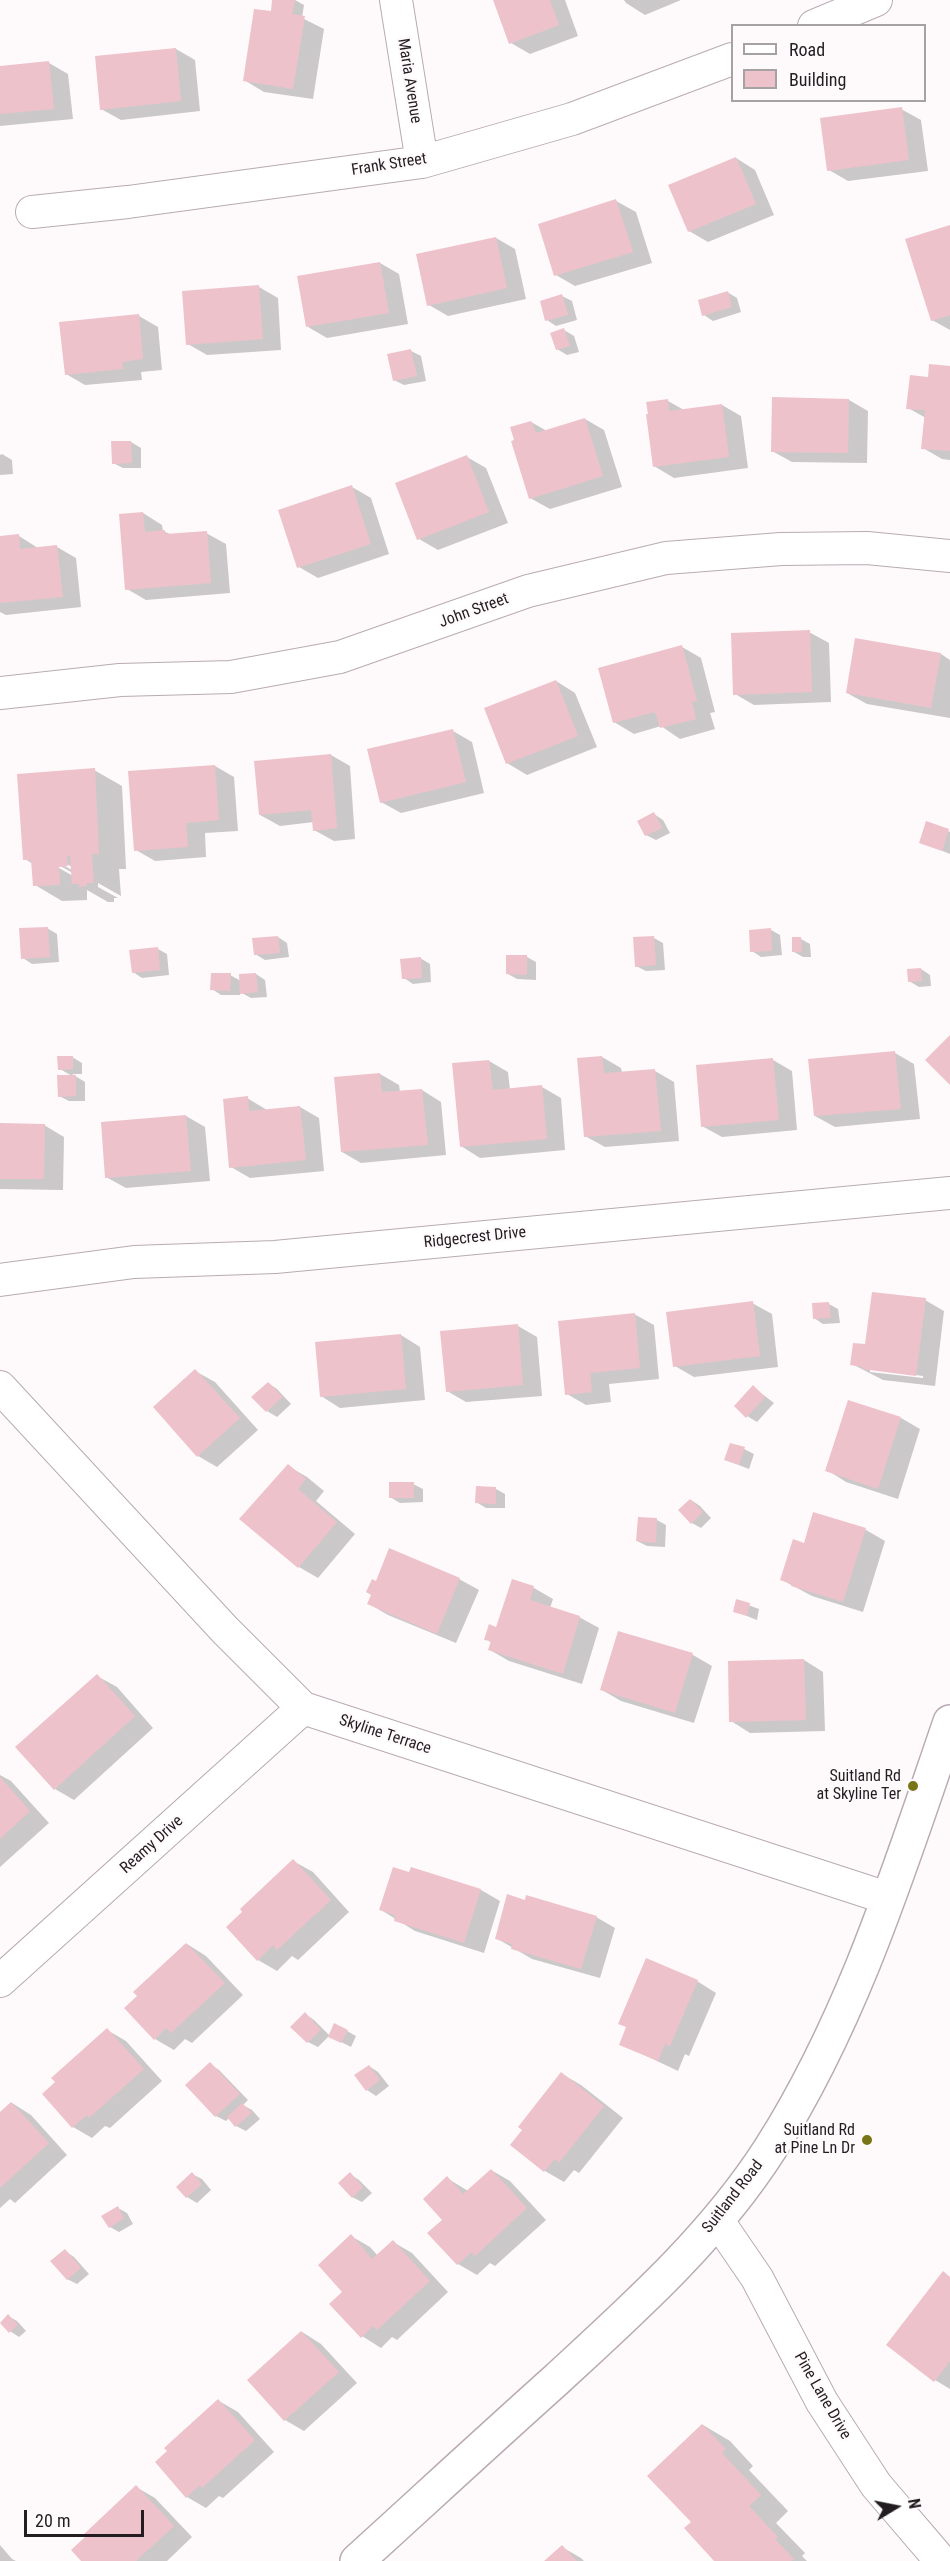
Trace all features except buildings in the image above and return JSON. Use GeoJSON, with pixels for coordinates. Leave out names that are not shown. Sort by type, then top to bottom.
{"type":"FeatureCollection","features":[{"type":"Feature","properties":{"kind":"main road","name":"Suitland Road"},"geometry":{"type":"LineString","coordinates":[[357,2561],[634,2308],[718,2221],[769,2150],[810,2081],[849,1996],[888,1898],[950,1722]]}},
{"type":"Feature","properties":{"kind":"street","name":"Maria Avenue"},"geometry":{"type":"LineString","coordinates":[[396,0],[422,162]]}},
{"type":"Feature","properties":{"kind":"street"},"geometry":{"type":"LineString","coordinates":[[819,24],[876,0]]}},
{"type":"Feature","properties":{"kind":"street","name":"Frank Street"},"geometry":{"type":"LineString","coordinates":[[32,212],[128,202],[422,162],[572,119],[731,59]]}},
{"type":"Feature","properties":{"kind":"street","name":"John Street"},"geometry":{"type":"LineString","coordinates":[[0,693],[120,680],[231,678],[340,657],[528,591],[666,558],[781,549],[867,548],[950,556]]}},
{"type":"Feature","properties":{"kind":"street","name":"Ridgecrest Drive"},"geometry":{"type":"LineString","coordinates":[[0,1280],[134,1262],[275,1257],[950,1193]]}},
{"type":"Feature","properties":{"kind":"street","name":"Skyline Terrace"},"geometry":{"type":"LineString","coordinates":[[0,1387],[225,1630],[303,1708],[888,1898]]}},
{"type":"Feature","properties":{"kind":"street","name":"Reamy Drive"},"geometry":{"type":"LineString","coordinates":[[0,1981],[303,1708]]}},
{"type":"Feature","properties":{"kind":"street","name":"Pine Lane Drive"},"geometry":{"type":"LineString","coordinates":[[718,2221],[757,2278],[822,2402],[876,2485],[941,2561]]}},
{"type":"Feature","properties":{"kind":"place","name":"Suitland Rd at Skyline Ter"},"geometry":{"type":"Point","coordinates":[913,1786]}},
{"type":"Feature","properties":{"kind":"place","name":"Suitland Rd at Pine Ln Dr"},"geometry":{"type":"Point","coordinates":[867,2140]}}]}
